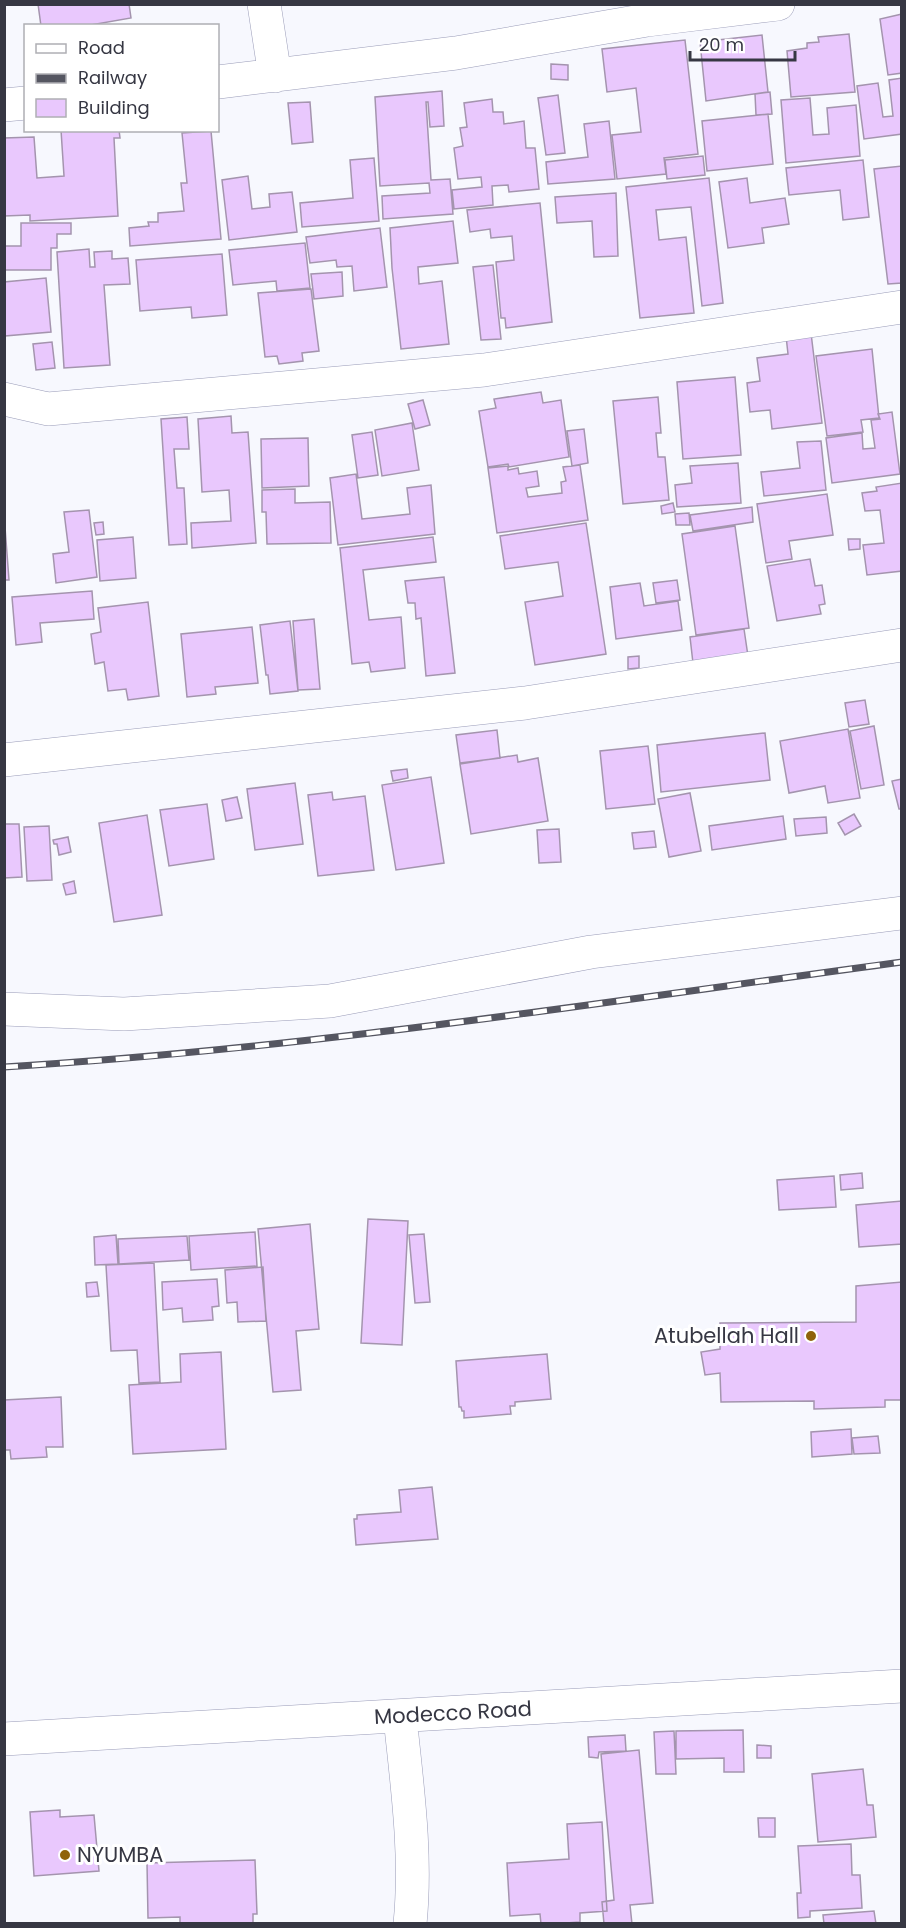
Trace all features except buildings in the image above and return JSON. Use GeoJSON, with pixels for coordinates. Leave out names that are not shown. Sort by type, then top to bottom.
{"type":"FeatureCollection","features":[{"type":"Feature","properties":{"kind":"street"},"geometry":{"type":"LineString","coordinates":[[264,4],[275,76]]}},
{"type":"Feature","properties":{"kind":"street"},"geometry":{"type":"LineString","coordinates":[[219,82],[456,53],[647,20],[778,4]]}},
{"type":"Feature","properties":{"kind":"street"},"geometry":{"type":"LineString","coordinates":[[4,105],[24,103]]}},
{"type":"Feature","properties":{"kind":"street"},"geometry":{"type":"LineString","coordinates":[[4,399],[48,409],[484,370],[902,307]]}},
{"type":"Feature","properties":{"kind":"street"},"geometry":{"type":"LineString","coordinates":[[4,760],[525,703],[902,645]]}},
{"type":"Feature","properties":{"kind":"street"},"geometry":{"type":"LineString","coordinates":[[4,1009],[124,1014],[330,1001],[591,952],[902,913]]}},
{"type":"Feature","properties":{"kind":"street","name":"Modecco Road"},"geometry":{"type":"LineString","coordinates":[[4,1739],[902,1686]]}},
{"type":"Feature","properties":{"kind":"street"},"geometry":{"type":"LineString","coordinates":[[400,1717],[411,1816],[413,1898],[410,1923]]}},
{"type":"Feature","properties":{"kind":"railway"},"geometry":{"type":"LineString","coordinates":[[4,1067],[229,1049],[454,1023],[902,962]]}},
{"type":"Feature","properties":{"kind":"place","name":"Atubellah Hall"},"geometry":{"type":"Point","coordinates":[811,1336]}},
{"type":"Feature","properties":{"kind":"place","name":"NYUMBA"},"geometry":{"type":"Point","coordinates":[65,1855]}}]}
